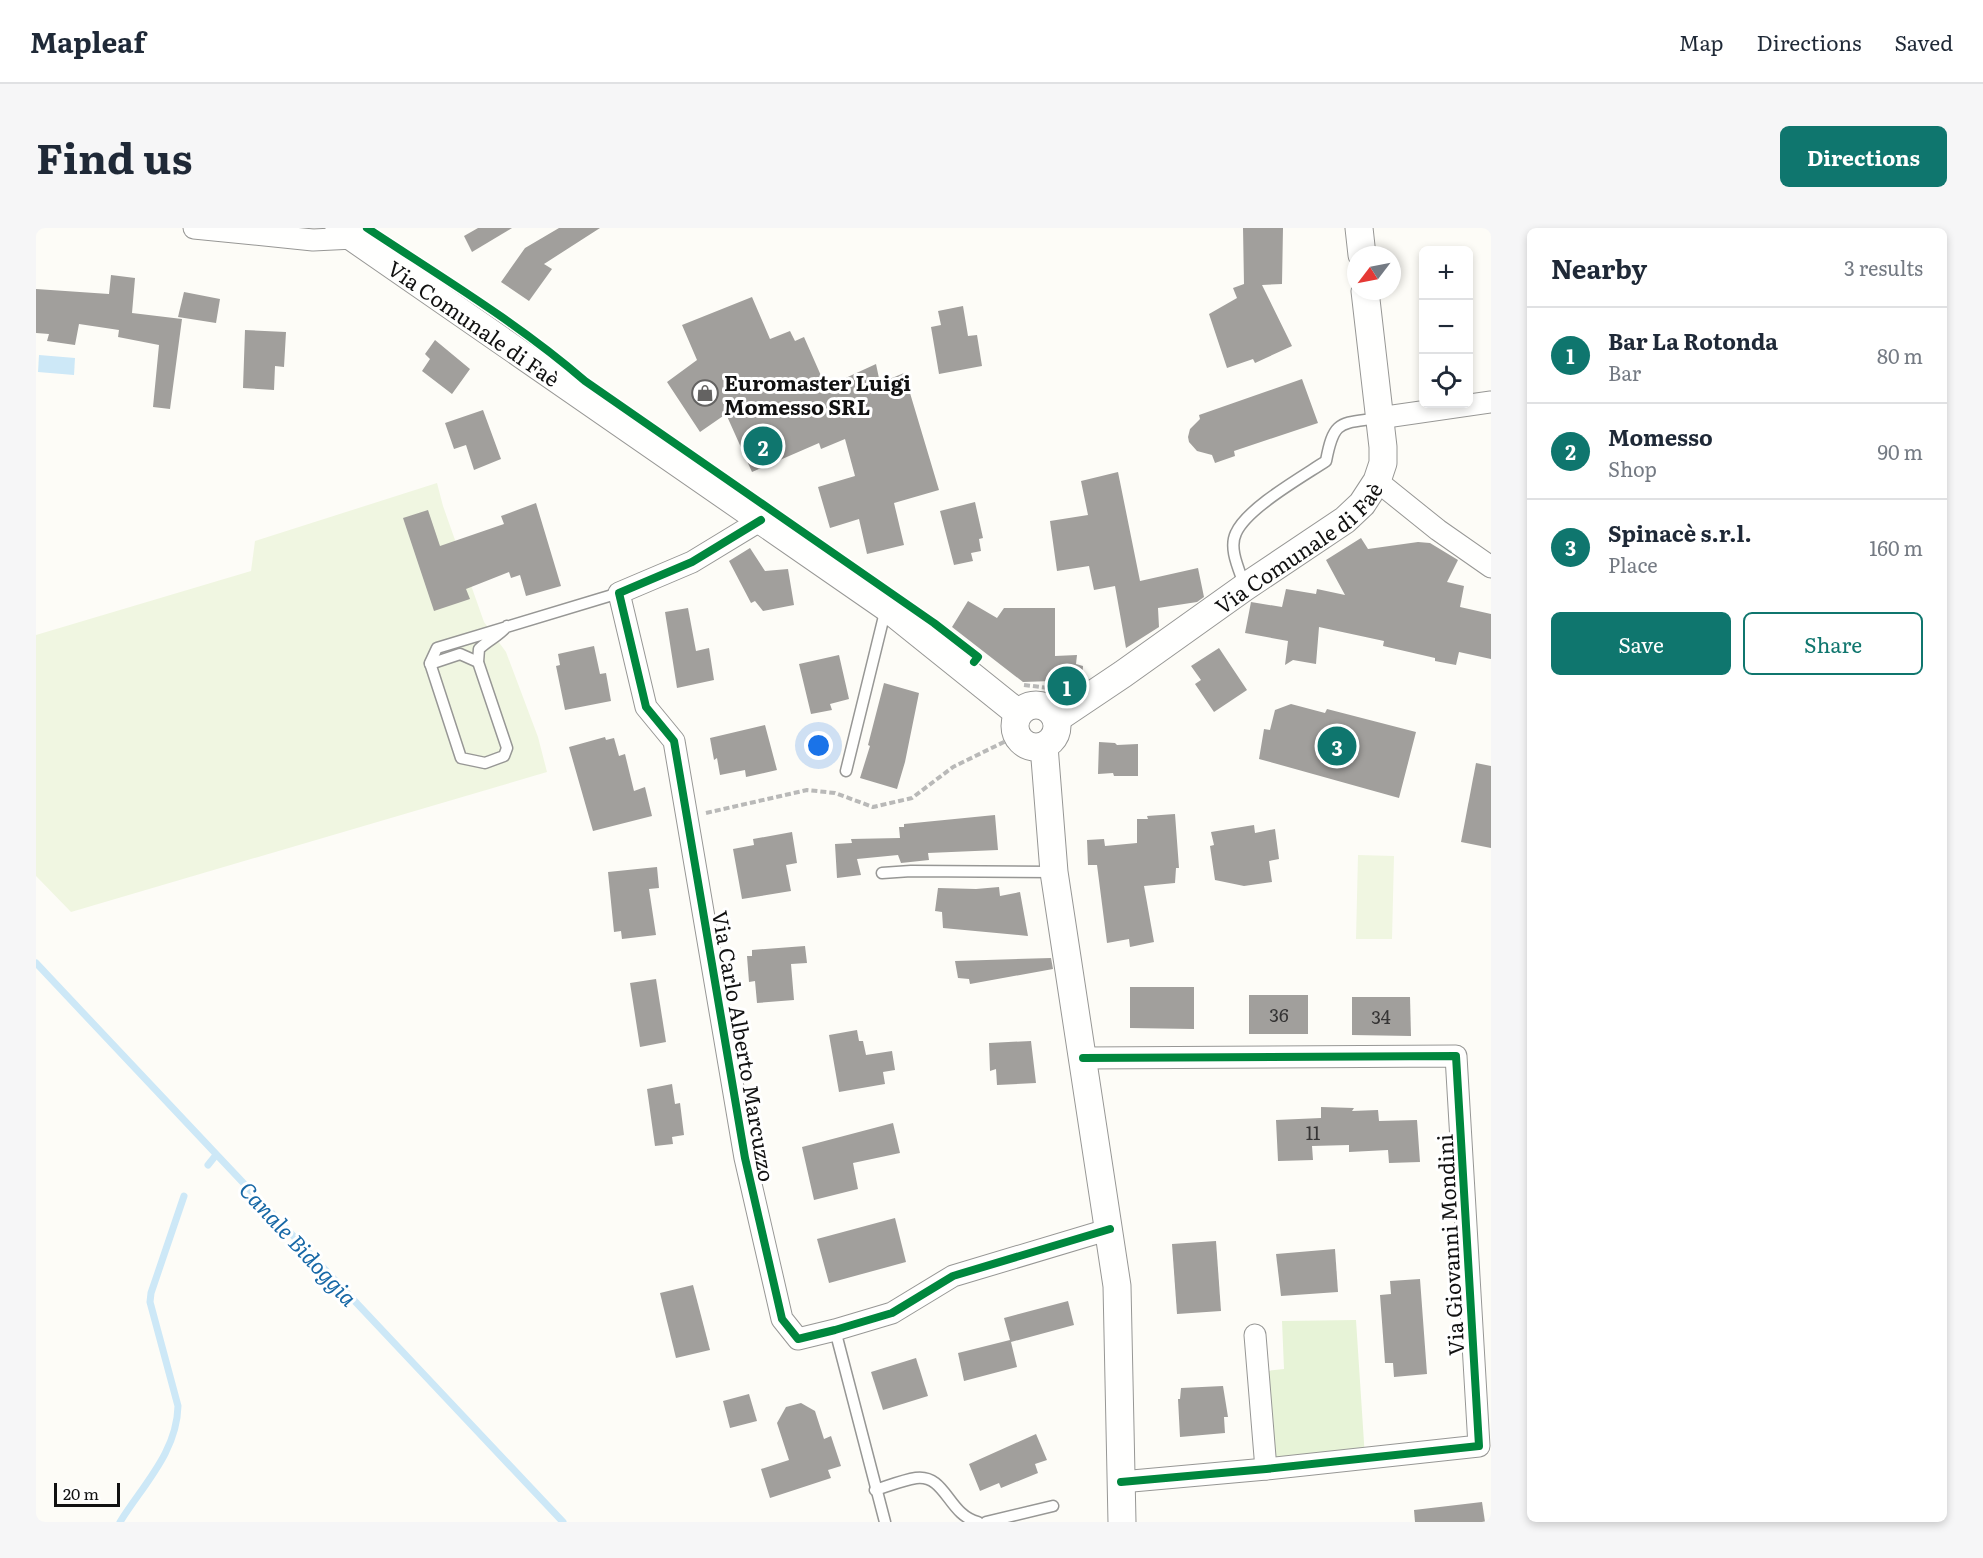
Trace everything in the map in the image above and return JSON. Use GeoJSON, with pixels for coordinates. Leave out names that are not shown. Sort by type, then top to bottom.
{"type":"FeatureCollection","features":[{"type":"Feature","properties":{"kind":"street"},"geometry":{"type":"LineString","coordinates":[[194,228],[313,240],[347,233]]}},
{"type":"Feature","properties":{"kind":"street"},"geometry":{"type":"LineString","coordinates":[[1359,228],[1361,246]]}},
{"type":"Feature","properties":{"kind":"street","name":"Via Comunale di Faè"},"geometry":{"type":"LineString","coordinates":[[347,233],[886,607],[1017,724],[1026,745],[1044,746]]}},
{"type":"Feature","properties":{"kind":"street","name":"Via Comunale di Faè"},"geometry":{"type":"LineString","coordinates":[[1056,719],[1245,586],[1345,520],[1362,504],[1377,481],[1383,463],[1366,300]]}},
{"type":"Feature","properties":{"kind":"street"},"geometry":{"type":"LineString","coordinates":[[1379,418],[1491,402]]}},
{"type":"Feature","properties":{"kind":"street"},"geometry":{"type":"LineString","coordinates":[[1377,481],[1438,530],[1491,567]]}},
{"type":"Feature","properties":{"kind":"street"},"geometry":{"type":"LineString","coordinates":[[619,593],[692,562],[761,520]]}},
{"type":"Feature","properties":{"kind":"street","name":"Via Carlo Alberto Marcuzzo"},"geometry":{"type":"LineString","coordinates":[[619,593],[646,707],[674,741],[745,1158],[782,1319],[798,1339],[835,1330],[892,1313],[954,1276],[1110,1229]]}},
{"type":"Feature","properties":{"kind":"street"},"geometry":{"type":"LineString","coordinates":[[1017,724],[1029,705],[1036,704],[1049,708],[1056,719],[1056,732],[1050,742],[1044,746],[1054,872],[1117,1286],[1122,1522]]}},
{"type":"Feature","properties":{"kind":"street","name":"Via Giovanni Mondini"},"geometry":{"type":"LineString","coordinates":[[1083,1058],[1456,1056],[1479,1446],[1121,1482]]}},
{"type":"Feature","properties":{"kind":"street"},"geometry":{"type":"LineString","coordinates":[[1255,1335],[1266,1469]]}},
{"type":"Feature","properties":{"kind":"lane"},"geometry":{"type":"LineString","coordinates":[[1245,586],[1234,555],[1235,534],[1256,508],[1326,460],[1331,435],[1338,427],[1350,422],[1379,418]]}},
{"type":"Feature","properties":{"kind":"lane"},"geometry":{"type":"LineString","coordinates":[[507,626],[479,649],[478,662],[507,747],[504,756],[485,763],[461,758],[430,664],[437,648],[507,626],[619,593]]}},
{"type":"Feature","properties":{"kind":"lane"},"geometry":{"type":"LineString","coordinates":[[846,771],[886,607]]}},
{"type":"Feature","properties":{"kind":"lane"},"geometry":{"type":"LineString","coordinates":[[430,664],[460,654],[478,662]]}},
{"type":"Feature","properties":{"kind":"lane"},"geometry":{"type":"LineString","coordinates":[[882,873],[911,871],[1054,872]]}},
{"type":"Feature","properties":{"kind":"lane"},"geometry":{"type":"LineString","coordinates":[[835,1330],[885,1522]]}},
{"type":"Feature","properties":{"kind":"lane"},"geometry":{"type":"LineString","coordinates":[[875,1490],[918,1478],[931,1480],[944,1491],[956,1510],[967,1520],[978,1522]]}},
{"type":"Feature","properties":{"kind":"lane"},"geometry":{"type":"LineString","coordinates":[[986,1522],[1053,1506]]}},
{"type":"Feature","properties":{"kind":"path"},"geometry":{"type":"LineString","coordinates":[[687,817],[807,790],[834,793],[873,807],[912,798],[1017,724]]}},
{"type":"Feature","properties":{"kind":"green space"},"geometry":{"type":"Polygon","coordinates":[[[437,483],[484,622],[506,652],[538,737],[547,772],[71,912],[36,876],[36,635],[251,571],[255,541],[437,483]]]}},
{"type":"Feature","properties":{"kind":"green space"},"geometry":{"type":"Polygon","coordinates":[[[1358,855],[1394,856],[1392,939],[1356,939],[1358,855]]]}},
{"type":"Feature","properties":{"kind":"green space"},"geometry":{"type":"Polygon","coordinates":[[[1356,1320],[1365,1458],[1266,1469],[1258,1372],[1284,1369],[1282,1321],[1356,1320]]]}},
{"type":"Feature","properties":{"kind":"water"},"geometry":{"type":"Polygon","coordinates":[[[39,355],[75,358],[74,375],[38,372],[39,355]]]}},
{"type":"Feature","properties":{"kind":"building"},"geometry":{"type":"Polygon","coordinates":[[[478,228],[512,228],[472,252],[464,236],[478,228]]]}},
{"type":"Feature","properties":{"kind":"building"},"geometry":{"type":"Polygon","coordinates":[[[559,228],[600,228],[544,264],[552,269],[529,301],[501,282],[525,248],[559,228]]]}},
{"type":"Feature","properties":{"kind":"building"},"geometry":{"type":"Polygon","coordinates":[[[1243,228],[1283,228],[1282,284],[1262,285],[1292,346],[1255,363],[1253,359],[1227,368],[1209,314],[1237,298],[1233,288],[1244,284],[1243,228]]]}},
{"type":"Feature","properties":{"kind":"building"},"geometry":{"type":"Polygon","coordinates":[[[111,275],[135,278],[132,313],[182,319],[170,409],[153,407],[159,345],[118,337],[119,330],[79,324],[75,345],[47,341],[49,334],[36,333],[36,289],[109,294],[111,275]]]}},
{"type":"Feature","properties":{"kind":"building"},"geometry":{"type":"Polygon","coordinates":[[[184,292],[220,299],[216,323],[178,317],[184,292]]]}},
{"type":"Feature","properties":{"kind":"building"},"geometry":{"type":"Polygon","coordinates":[[[752,297],[770,339],[790,331],[795,341],[804,337],[826,387],[876,364],[880,383],[904,373],[939,490],[894,503],[904,545],[867,554],[859,519],[830,528],[818,487],[855,476],[845,439],[821,449],[819,443],[752,472],[726,414],[700,432],[667,382],[697,360],[682,325],[752,297]]]}},
{"type":"Feature","properties":{"kind":"building"},"geometry":{"type":"Polygon","coordinates":[[[963,306],[968,336],[977,335],[982,366],[939,374],[931,327],[941,325],[938,311],[963,306]]]}},
{"type":"Feature","properties":{"kind":"building"},"geometry":{"type":"Polygon","coordinates":[[[245,330],[286,332],[284,367],[275,366],[274,390],[243,388],[245,330]]]}},
{"type":"Feature","properties":{"kind":"building"},"geometry":{"type":"Polygon","coordinates":[[[435,340],[470,369],[452,394],[422,371],[430,359],[425,354],[435,340]]]}},
{"type":"Feature","properties":{"kind":"building"},"geometry":{"type":"Polygon","coordinates":[[[1302,379],[1318,423],[1234,451],[1235,456],[1215,463],[1212,455],[1197,451],[1189,442],[1190,429],[1200,419],[1199,415],[1302,379]]]}},
{"type":"Feature","properties":{"kind":"building"},"geometry":{"type":"Polygon","coordinates":[[[483,410],[501,459],[474,470],[466,445],[454,449],[445,423],[483,410]]]}},
{"type":"Feature","properties":{"kind":"building"},"geometry":{"type":"Polygon","coordinates":[[[1118,472],[1140,581],[1198,568],[1204,597],[1197,602],[1158,608],[1159,627],[1126,648],[1115,586],[1094,590],[1089,566],[1057,571],[1050,521],[1088,515],[1081,481],[1118,472]]]}},
{"type":"Feature","properties":{"kind":"building"},"geometry":{"type":"Polygon","coordinates":[[[975,502],[983,538],[979,539],[981,551],[971,553],[973,561],[954,565],[940,511],[975,502]]]}},
{"type":"Feature","properties":{"kind":"building"},"geometry":{"type":"Polygon","coordinates":[[[536,503],[561,586],[526,596],[520,575],[511,578],[509,572],[466,589],[470,599],[434,611],[403,518],[428,510],[440,546],[504,524],[501,516],[536,503]]]}},
{"type":"Feature","properties":{"kind":"building"},"geometry":{"type":"Polygon","coordinates":[[[1361,538],[1368,549],[1418,542],[1430,543],[1458,560],[1447,582],[1464,586],[1460,607],[1491,614],[1491,659],[1459,652],[1456,665],[1383,646],[1384,641],[1319,627],[1316,664],[1293,660],[1285,665],[1288,641],[1245,633],[1251,602],[1282,607],[1286,589],[1316,594],[1317,589],[1345,595],[1326,560],[1361,538]]]}},
{"type":"Feature","properties":{"kind":"building"},"geometry":{"type":"Polygon","coordinates":[[[750,548],[765,571],[788,569],[794,605],[763,611],[755,601],[751,603],[729,561],[750,548]]]}},
{"type":"Feature","properties":{"kind":"building"},"geometry":{"type":"Polygon","coordinates":[[[968,601],[997,618],[1004,608],[1055,608],[1055,656],[1077,655],[1076,664],[1083,666],[1082,682],[1079,685],[1052,686],[1052,681],[1023,682],[952,627],[968,601]]]}},
{"type":"Feature","properties":{"kind":"building"},"geometry":{"type":"Polygon","coordinates":[[[688,608],[696,651],[709,648],[714,680],[677,688],[665,612],[688,608]]]}},
{"type":"Feature","properties":{"kind":"building"},"geometry":{"type":"Polygon","coordinates":[[[594,646],[600,674],[606,673],[611,701],[565,710],[556,666],[560,665],[558,654],[594,646]]]}},
{"type":"Feature","properties":{"kind":"building"},"geometry":{"type":"Polygon","coordinates":[[[1219,648],[1247,690],[1214,712],[1195,684],[1201,680],[1191,666],[1219,648]]]}},
{"type":"Feature","properties":{"kind":"building"},"geometry":{"type":"Polygon","coordinates":[[[839,655],[849,699],[830,704],[832,710],[811,714],[799,664],[839,655]]]}},
{"type":"Feature","properties":{"kind":"building"},"geometry":{"type":"Polygon","coordinates":[[[884,683],[919,693],[897,789],[860,778],[870,746],[868,745],[884,683]]]}},
{"type":"Feature","properties":{"kind":"building"},"geometry":{"type":"Polygon","coordinates":[[[1291,704],[1325,713],[1327,709],[1416,732],[1399,798],[1259,759],[1264,729],[1270,730],[1275,710],[1291,704]]]}},
{"type":"Feature","properties":{"kind":"building"},"geometry":{"type":"Polygon","coordinates":[[[765,725],[777,770],[746,777],[745,770],[720,775],[717,758],[714,760],[710,738],[765,725]]]}},
{"type":"Feature","properties":{"kind":"building"},"geometry":{"type":"Polygon","coordinates":[[[605,737],[606,740],[614,738],[619,756],[625,754],[634,791],[645,787],[652,816],[593,831],[569,747],[605,737]]]}},
{"type":"Feature","properties":{"kind":"building"},"geometry":{"type":"Polygon","coordinates":[[[1099,742],[1117,745],[1138,744],[1138,776],[1098,774],[1099,742]]]}},
{"type":"Feature","properties":{"kind":"building"},"geometry":{"type":"Polygon","coordinates":[[[1476,763],[1491,766],[1491,848],[1461,842],[1476,763]]]}},
{"type":"Feature","properties":{"kind":"building"},"geometry":{"type":"Polygon","coordinates":[[[1175,814],[1179,868],[1176,868],[1175,883],[1144,886],[1154,942],[1130,947],[1129,939],[1107,943],[1097,865],[1088,865],[1087,840],[1104,839],[1105,846],[1137,843],[1137,819],[1175,814]]]}},
{"type":"Feature","properties":{"kind":"building"},"geometry":{"type":"Polygon","coordinates":[[[995,815],[998,850],[928,853],[929,860],[901,863],[898,855],[857,859],[861,875],[837,878],[835,844],[852,843],[851,839],[900,838],[899,827],[904,827],[904,824],[995,815]]]}},
{"type":"Feature","properties":{"kind":"building"},"geometry":{"type":"Polygon","coordinates":[[[1254,825],[1255,833],[1275,829],[1279,859],[1269,861],[1272,882],[1244,886],[1215,880],[1210,846],[1214,845],[1211,832],[1254,825]]]}},
{"type":"Feature","properties":{"kind":"building"},"geometry":{"type":"Polygon","coordinates":[[[792,832],[797,863],[786,865],[791,891],[742,899],[733,849],[754,845],[753,839],[792,832]]]}},
{"type":"Feature","properties":{"kind":"building"},"geometry":{"type":"Polygon","coordinates":[[[657,867],[659,888],[649,889],[656,935],[622,939],[621,931],[614,932],[608,872],[657,867]]]}},
{"type":"Feature","properties":{"kind":"building"},"geometry":{"type":"Polygon","coordinates":[[[999,887],[1000,896],[1020,892],[1028,936],[943,928],[942,912],[935,911],[938,888],[999,887]]]}},
{"type":"Feature","properties":{"kind":"building"},"geometry":{"type":"Polygon","coordinates":[[[805,946],[807,963],[791,964],[794,1000],[757,1003],[755,981],[749,982],[747,956],[752,956],[752,950],[805,946]]]}},
{"type":"Feature","properties":{"kind":"building"},"geometry":{"type":"Polygon","coordinates":[[[1051,958],[1053,969],[970,984],[969,979],[958,978],[955,961],[1051,958]]]}},
{"type":"Feature","properties":{"kind":"building"},"geometry":{"type":"Polygon","coordinates":[[[656,979],[666,1042],[640,1047],[630,983],[656,979]]]}},
{"type":"Feature","properties":{"kind":"building"},"geometry":{"type":"Polygon","coordinates":[[[1130,987],[1194,987],[1194,1029],[1130,1028],[1130,987]]]}},
{"type":"Feature","properties":{"kind":"building"},"geometry":{"type":"Polygon","coordinates":[[[1249,995],[1308,995],[1308,1034],[1249,1034],[1249,995]]]}},
{"type":"Feature","properties":{"kind":"building"},"geometry":{"type":"Polygon","coordinates":[[[1352,997],[1410,997],[1411,1036],[1352,1035],[1352,997]]]}},
{"type":"Feature","properties":{"kind":"building"},"geometry":{"type":"Polygon","coordinates":[[[857,1030],[859,1041],[863,1041],[866,1055],[892,1051],[895,1070],[883,1072],[885,1084],[839,1092],[829,1035],[857,1030]]]}},
{"type":"Feature","properties":{"kind":"building"},"geometry":{"type":"Polygon","coordinates":[[[1031,1041],[1036,1083],[997,1085],[996,1069],[990,1071],[989,1043],[1031,1041]]]}},
{"type":"Feature","properties":{"kind":"building"},"geometry":{"type":"Polygon","coordinates":[[[672,1084],[675,1104],[680,1103],[684,1135],[672,1137],[673,1144],[655,1146],[647,1089],[672,1084]]]}},
{"type":"Feature","properties":{"kind":"building"},"geometry":{"type":"Polygon","coordinates":[[[1321,1107],[1354,1108],[1352,1111],[1378,1110],[1379,1121],[1417,1120],[1420,1162],[1389,1163],[1388,1150],[1349,1152],[1349,1145],[1312,1146],[1313,1160],[1278,1161],[1276,1120],[1321,1118],[1321,1107]]]}},
{"type":"Feature","properties":{"kind":"building"},"geometry":{"type":"Polygon","coordinates":[[[893,1123],[900,1153],[853,1163],[858,1189],[814,1200],[802,1147],[893,1123]]]}},
{"type":"Feature","properties":{"kind":"building"},"geometry":{"type":"Polygon","coordinates":[[[895,1218],[906,1262],[829,1283],[817,1239],[895,1218]]]}},
{"type":"Feature","properties":{"kind":"building"},"geometry":{"type":"Polygon","coordinates":[[[1216,1241],[1221,1311],[1177,1314],[1172,1244],[1216,1241]]]}},
{"type":"Feature","properties":{"kind":"building"},"geometry":{"type":"Polygon","coordinates":[[[1335,1249],[1338,1292],[1281,1296],[1276,1254],[1335,1249]]]}},
{"type":"Feature","properties":{"kind":"building"},"geometry":{"type":"Polygon","coordinates":[[[1420,1279],[1427,1374],[1394,1377],[1393,1363],[1385,1363],[1380,1295],[1391,1294],[1390,1281],[1420,1279]]]}},
{"type":"Feature","properties":{"kind":"building"},"geometry":{"type":"Polygon","coordinates":[[[693,1285],[710,1350],[676,1358],[660,1293],[693,1285]]]}},
{"type":"Feature","properties":{"kind":"building"},"geometry":{"type":"Polygon","coordinates":[[[1068,1301],[1074,1325],[1011,1342],[1017,1367],[964,1381],[958,1353],[1010,1340],[1004,1318],[1068,1301]]]}},
{"type":"Feature","properties":{"kind":"building"},"geometry":{"type":"Polygon","coordinates":[[[916,1358],[928,1396],[883,1410],[871,1372],[916,1358]]]}},
{"type":"Feature","properties":{"kind":"building"},"geometry":{"type":"Polygon","coordinates":[[[1223,1386],[1228,1417],[1224,1417],[1225,1433],[1180,1437],[1178,1399],[1180,1399],[1181,1388],[1223,1386]]]}},
{"type":"Feature","properties":{"kind":"building"},"geometry":{"type":"Polygon","coordinates":[[[749,1394],[757,1421],[730,1428],[723,1401],[749,1394]]]}},
{"type":"Feature","properties":{"kind":"building"},"geometry":{"type":"Polygon","coordinates":[[[801,1403],[815,1411],[824,1439],[831,1436],[841,1466],[828,1470],[831,1478],[770,1498],[761,1469],[789,1460],[777,1423],[786,1407],[801,1403]]]}},
{"type":"Feature","properties":{"kind":"building"},"geometry":{"type":"Polygon","coordinates":[[[1036,1434],[1047,1460],[1035,1464],[1038,1473],[1001,1488],[999,1483],[980,1491],[969,1464],[1036,1434]]]}},
{"type":"Feature","properties":{"kind":"building"},"geometry":{"type":"Polygon","coordinates":[[[1482,1502],[1485,1522],[1415,1522],[1414,1510],[1482,1502]]]}},
{"type":"Feature","properties":{"kind":"waterway","name":"Canale Bidoggia"},"geometry":{"type":"LineString","coordinates":[[36,963],[563,1522]]}},
{"type":"Feature","properties":{"kind":"waterway"},"geometry":{"type":"LineString","coordinates":[[208,1165],[216,1155]]}},
{"type":"Feature","properties":{"kind":"waterway"},"geometry":{"type":"LineString","coordinates":[[120,1522],[165,1453],[176,1423],[178,1406],[150,1302],[184,1196]]}},
{"type":"Feature","properties":{"kind":"cycle path"},"geometry":{"type":"LineString","coordinates":[[367,228],[506,320],[585,381],[934,623],[978,657],[974,662]]}},
{"type":"Feature","properties":{"kind":"cycle path"},"geometry":{"type":"LineString","coordinates":[[761,520],[692,562],[619,593],[646,707],[674,741],[745,1158],[782,1319],[798,1339],[835,1330],[892,1313],[953,1276],[1110,1229]]}},
{"type":"Feature","properties":{"kind":"cycle path"},"geometry":{"type":"LineString","coordinates":[[1083,1058],[1456,1056],[1479,1446],[1121,1482]]}},
{"type":"Feature","properties":{"kind":"place","name":"Euromaster Luigi Momesso SRL"},"geometry":{"type":"Point","coordinates":[705,393]}},
{"type":"Feature","properties":{"kind":"place","name":"Momesso"},"geometry":{"type":"Point","coordinates":[763,446]}},
{"type":"Feature","properties":{"kind":"place","name":"Bar La Rotonda"},"geometry":{"type":"Point","coordinates":[1067,686]}},
{"type":"Feature","properties":{"kind":"place","name":"Spinacè s.r.l."},"geometry":{"type":"Point","coordinates":[1337,746]}}]}
